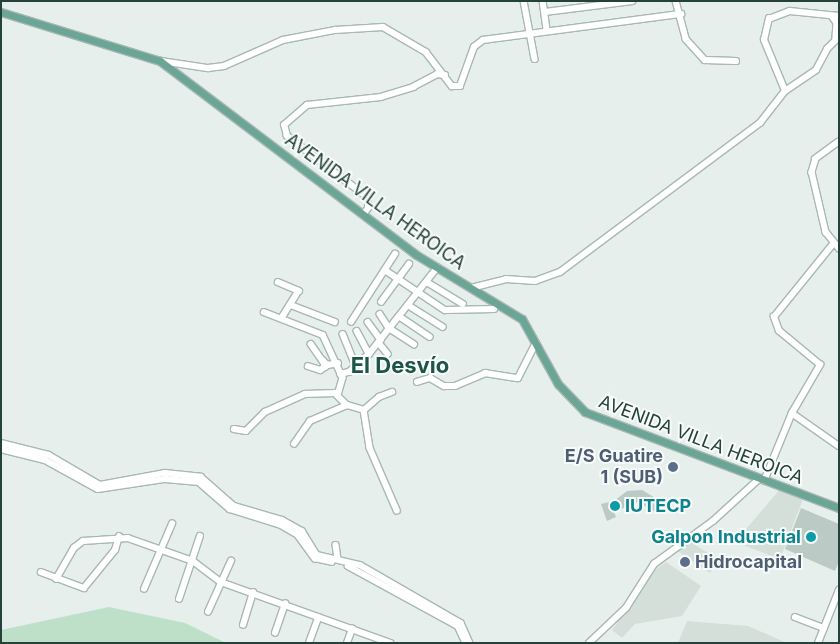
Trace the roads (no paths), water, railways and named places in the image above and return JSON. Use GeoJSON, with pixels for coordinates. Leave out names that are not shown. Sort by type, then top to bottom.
{"type":"FeatureCollection","features":[{"type":"Feature","properties":{"kind":"main road","name":"AVENIDA VILLA HEROICA"},"geometry":{"type":"LineString","coordinates":[[1,12],[160,61],[363,215],[437,268],[522,319],[558,384],[585,412],[839,508]]}},
{"type":"Feature","properties":{"kind":"street"},"geometry":{"type":"LineString","coordinates":[[524,1],[534,59]]}},
{"type":"Feature","properties":{"kind":"street"},"geometry":{"type":"LineString","coordinates":[[543,1],[547,30]]}},
{"type":"Feature","properties":{"kind":"street"},"geometry":{"type":"LineString","coordinates":[[545,12],[632,1]]}},
{"type":"Feature","properties":{"kind":"street"},"geometry":{"type":"LineString","coordinates":[[676,1],[681,14],[686,39],[705,60],[736,61]]}},
{"type":"Feature","properties":{"kind":"street"},"geometry":{"type":"LineString","coordinates":[[471,288],[506,280],[535,281],[560,272],[760,123],[785,91],[816,70],[837,38],[835,16],[790,11],[769,19],[764,40],[785,91]]}},
{"type":"Feature","properties":{"kind":"street"},"geometry":{"type":"LineString","coordinates":[[160,61],[208,68],[224,66],[283,40],[335,30],[383,27],[426,52],[452,86],[460,86],[474,47],[483,40],[529,32],[681,14]]}},
{"type":"Feature","properties":{"kind":"street"},"geometry":{"type":"LineString","coordinates":[[363,215],[368,208],[368,198],[287,136],[284,125],[307,105],[381,97],[413,87],[437,74],[445,75]]}},
{"type":"Feature","properties":{"kind":"street"},"geometry":{"type":"LineString","coordinates":[[839,142],[816,159],[812,172],[826,232],[839,248]]}},
{"type":"Feature","properties":{"kind":"street"},"geometry":{"type":"LineString","coordinates":[[589,643],[626,608],[654,564],[713,521],[762,480],[792,413],[820,365],[779,331],[774,317],[834,243]]}},
{"type":"Feature","properties":{"kind":"street"},"geometry":{"type":"LineString","coordinates":[[351,322],[395,254]]}},
{"type":"Feature","properties":{"kind":"street"},"geometry":{"type":"LineString","coordinates":[[381,302],[410,264]]}},
{"type":"Feature","properties":{"kind":"street"},"geometry":{"type":"LineString","coordinates":[[340,374],[349,372],[355,364],[380,342],[437,268]]}},
{"type":"Feature","properties":{"kind":"street"},"geometry":{"type":"LineString","coordinates":[[385,270],[445,310],[494,309]]}},
{"type":"Feature","properties":{"kind":"street"},"geometry":{"type":"LineString","coordinates":[[278,282],[299,291],[282,318]]}},
{"type":"Feature","properties":{"kind":"street"},"geometry":{"type":"LineString","coordinates":[[428,282],[463,304]]}},
{"type":"Feature","properties":{"kind":"street"},"geometry":{"type":"LineString","coordinates":[[291,305],[335,322]]}},
{"type":"Feature","properties":{"kind":"street"},"geometry":{"type":"LineString","coordinates":[[408,305],[444,327]]}},
{"type":"Feature","properties":{"kind":"street"},"geometry":{"type":"LineString","coordinates":[[264,312],[323,335],[338,363],[343,385],[338,395]]}},
{"type":"Feature","properties":{"kind":"street"},"geometry":{"type":"LineString","coordinates":[[380,314],[389,328],[414,344]]}},
{"type":"Feature","properties":{"kind":"street"},"geometry":{"type":"LineString","coordinates":[[399,316],[430,336]]}},
{"type":"Feature","properties":{"kind":"street"},"geometry":{"type":"LineString","coordinates":[[368,322],[388,354]]}},
{"type":"Feature","properties":{"kind":"street"},"geometry":{"type":"LineString","coordinates":[[357,331],[368,354]]}},
{"type":"Feature","properties":{"kind":"street"},"geometry":{"type":"LineString","coordinates":[[343,334],[355,364]]}},
{"type":"Feature","properties":{"kind":"street"},"geometry":{"type":"LineString","coordinates":[[417,382],[430,378],[444,386],[456,386],[485,373],[518,378],[536,343]]}},
{"type":"Feature","properties":{"kind":"street"},"geometry":{"type":"LineString","coordinates":[[311,344],[328,365],[338,363]]}},
{"type":"Feature","properties":{"kind":"street"},"geometry":{"type":"LineString","coordinates":[[308,366],[322,370],[323,361]]}},
{"type":"Feature","properties":{"kind":"street"},"geometry":{"type":"LineString","coordinates":[[234,429],[246,431],[265,412],[305,394],[324,391],[338,395],[347,404],[364,410]]}},
{"type":"Feature","properties":{"kind":"street"},"geometry":{"type":"LineString","coordinates":[[364,410],[379,397],[392,392]]}},
{"type":"Feature","properties":{"kind":"street"},"geometry":{"type":"LineString","coordinates":[[294,444],[310,422],[347,404]]}},
{"type":"Feature","properties":{"kind":"street"},"geometry":{"type":"LineString","coordinates":[[364,410],[370,448],[397,510]]}},
{"type":"Feature","properties":{"kind":"street"},"geometry":{"type":"LineString","coordinates":[[792,413],[839,446]]}},
{"type":"Feature","properties":{"kind":"street"},"geometry":{"type":"LineString","coordinates":[[1,443],[49,455],[100,484],[165,473],[200,477],[234,506],[282,520],[302,532],[317,555],[360,565],[461,623],[470,643]]}},
{"type":"Feature","properties":{"kind":"street"},"geometry":{"type":"LineString","coordinates":[[1,449],[46,460],[98,489],[165,478],[199,482],[230,509],[281,525],[298,534],[315,558],[359,569],[458,626],[466,643]]}},
{"type":"Feature","properties":{"kind":"street"},"geometry":{"type":"LineString","coordinates":[[144,589],[172,524]]}},
{"type":"Feature","properties":{"kind":"street"},"geometry":{"type":"LineString","coordinates":[[179,599],[200,536]]}},
{"type":"Feature","properties":{"kind":"street"},"geometry":{"type":"LineString","coordinates":[[41,572],[84,588],[115,550],[119,537]]}},
{"type":"Feature","properties":{"kind":"street"},"geometry":{"type":"LineString","coordinates":[[56,579],[74,548],[83,541],[119,537],[193,561],[221,582],[386,642]]}},
{"type":"Feature","properties":{"kind":"street"},"geometry":{"type":"LineString","coordinates":[[336,545],[338,560]]}},
{"type":"Feature","properties":{"kind":"street"},"geometry":{"type":"LineString","coordinates":[[208,612],[231,561]]}},
{"type":"Feature","properties":{"kind":"street"},"geometry":{"type":"LineString","coordinates":[[818,643],[839,590]]}},
{"type":"Feature","properties":{"kind":"street"},"geometry":{"type":"LineString","coordinates":[[243,625],[253,593]]}},
{"type":"Feature","properties":{"kind":"street"},"geometry":{"type":"LineString","coordinates":[[275,633],[285,604]]}},
{"type":"Feature","properties":{"kind":"street"},"geometry":{"type":"LineString","coordinates":[[794,617],[824,628]]}},
{"type":"Feature","properties":{"kind":"street"},"geometry":{"type":"LineString","coordinates":[[309,643],[318,618]]}},
{"type":"Feature","properties":{"kind":"street"},"geometry":{"type":"LineString","coordinates":[[346,643],[352,630]]}},
{"type":"Feature","properties":{"kind":"place","name":"E/S Guatire 1 (SUB)"},"geometry":{"type":"Point","coordinates":[673,467]}},
{"type":"Feature","properties":{"kind":"place","name":"IUTECP"},"geometry":{"type":"Point","coordinates":[615,506]}},
{"type":"Feature","properties":{"kind":"place","name":"Galpon Industrial"},"geometry":{"type":"Point","coordinates":[811,537]}},
{"type":"Feature","properties":{"kind":"place","name":"Hidrocapital"},"geometry":{"type":"Point","coordinates":[685,562]}},
{"type":"Feature","properties":{"kind":"district","name":"El Desvío"},"geometry":{"type":"Point","coordinates":[400,366]}}]}
